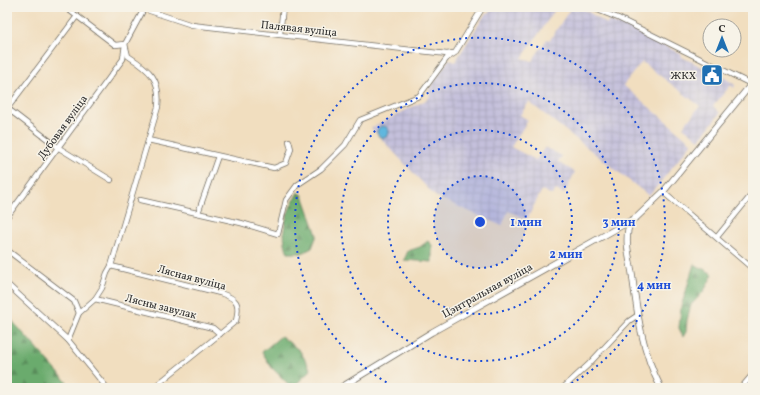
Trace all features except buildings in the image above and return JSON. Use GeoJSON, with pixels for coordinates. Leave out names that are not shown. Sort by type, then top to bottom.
{"type":"FeatureCollection","features":[{"type":"Feature","properties":{"kind":"street"},"geometry":{"type":"LineString","coordinates":[[65,7],[115,45],[125,44],[128,56],[148,69],[160,91],[158,106],[111,266],[102,288],[95,298],[79,313],[68,340]]}},
{"type":"Feature","properties":{"kind":"street"},"geometry":{"type":"LineString","coordinates":[[280,34],[283,7]]}},
{"type":"Feature","properties":{"kind":"street"},"geometry":{"type":"LineString","coordinates":[[140,200],[278,234],[283,207],[297,185],[321,169],[345,146],[360,120],[419,96],[447,58],[455,53],[483,7]]}},
{"type":"Feature","properties":{"kind":"street"},"geometry":{"type":"LineString","coordinates":[[590,7],[618,18],[752,83]]}},
{"type":"Feature","properties":{"kind":"street","name":"Палявая вуліца"},"geometry":{"type":"LineString","coordinates":[[144,8],[192,25],[448,54],[455,53]]}},
{"type":"Feature","properties":{"kind":"street","name":"Дубовая вуліца"},"geometry":{"type":"LineString","coordinates":[[7,217],[123,59],[125,44],[144,8]]}},
{"type":"Feature","properties":{"kind":"street"},"geometry":{"type":"LineString","coordinates":[[77,16],[7,108],[59,148],[111,180]]}},
{"type":"Feature","properties":{"kind":"street","name":"Цэнтральная вуліца"},"geometry":{"type":"LineString","coordinates":[[340,388],[432,332],[630,222],[645,211],[663,192],[752,83]]}},
{"type":"Feature","properties":{"kind":"street"},"geometry":{"type":"LineString","coordinates":[[148,140],[274,168],[286,163],[291,149],[289,141]]}},
{"type":"Feature","properties":{"kind":"street"},"geometry":{"type":"LineString","coordinates":[[198,214],[218,156]]}},
{"type":"Feature","properties":{"kind":"street"},"geometry":{"type":"LineString","coordinates":[[663,192],[753,269]]}},
{"type":"Feature","properties":{"kind":"street"},"geometry":{"type":"LineString","coordinates":[[717,237],[753,193]]}},
{"type":"Feature","properties":{"kind":"street"},"geometry":{"type":"LineString","coordinates":[[630,222],[627,238],[638,315],[646,354],[661,388]]}},
{"type":"Feature","properties":{"kind":"street"},"geometry":{"type":"LineString","coordinates":[[7,250],[74,300],[79,313]]}},
{"type":"Feature","properties":{"kind":"street","name":"Лясная вуліца"},"geometry":{"type":"LineString","coordinates":[[111,266],[232,297],[237,302],[239,309],[236,321],[153,388]]}},
{"type":"Feature","properties":{"kind":"street"},"geometry":{"type":"LineString","coordinates":[[7,284],[68,340],[107,388]]}},
{"type":"Feature","properties":{"kind":"street","name":"Лясны завулак"},"geometry":{"type":"LineString","coordinates":[[95,298],[213,328],[220,334]]}},
{"type":"Feature","properties":{"kind":"street"},"geometry":{"type":"LineString","coordinates":[[563,388],[588,365],[629,321],[638,315]]}},
{"type":"Feature","properties":{"kind":"street"},"geometry":{"type":"LineString","coordinates":[[742,388],[753,374]]}},
{"type":"Feature","properties":{"kind":"shaded area"},"geometry":{"type":"Polygon","coordinates":[[[493,7],[557,7],[522,58],[532,61],[547,39],[550,40],[570,9],[581,7],[607,24],[609,20],[617,25],[621,24],[681,54],[682,57],[716,74],[718,73],[735,85],[734,88],[731,85],[713,106],[720,113],[699,140],[683,127],[700,106],[642,62],[623,85],[692,143],[649,196],[529,102],[520,115],[528,120],[511,147],[536,160],[545,147],[562,156],[558,162],[575,172],[564,194],[556,190],[552,195],[542,190],[527,219],[508,211],[502,226],[435,196],[371,128],[428,99],[430,96],[429,90],[449,59],[455,62],[486,13],[488,14],[493,7]]]}},
{"type":"Feature","properties":{"kind":"green space"},"geometry":{"type":"Polygon","coordinates":[[[298,192],[303,195],[317,235],[312,248],[302,253],[288,253],[285,245],[284,229],[288,214],[298,192]]]}},
{"type":"Feature","properties":{"kind":"green space"},"geometry":{"type":"Polygon","coordinates":[[[428,241],[432,245],[432,262],[404,260],[408,251],[420,247],[428,241]]]}},
{"type":"Feature","properties":{"kind":"green space"},"geometry":{"type":"Polygon","coordinates":[[[694,264],[713,274],[704,291],[691,305],[687,320],[686,332],[683,337],[679,328],[681,307],[694,264]]]}},
{"type":"Feature","properties":{"kind":"green space"},"geometry":{"type":"Polygon","coordinates":[[[7,315],[72,388],[7,388],[7,315]]]}},
{"type":"Feature","properties":{"kind":"green space"},"geometry":{"type":"Polygon","coordinates":[[[281,336],[300,351],[311,370],[292,388],[272,368],[262,352],[281,336]]]}},
{"type":"Feature","properties":{"kind":"water"},"geometry":{"type":"Polygon","coordinates":[[[383,126],[387,128],[389,132],[387,136],[383,138],[379,136],[377,132],[379,128],[383,126]]]}},
{"type":"Feature","properties":{"kind":"place","name":"ЖКХ"},"geometry":{"type":"Point","coordinates":[712,75]}}]}
